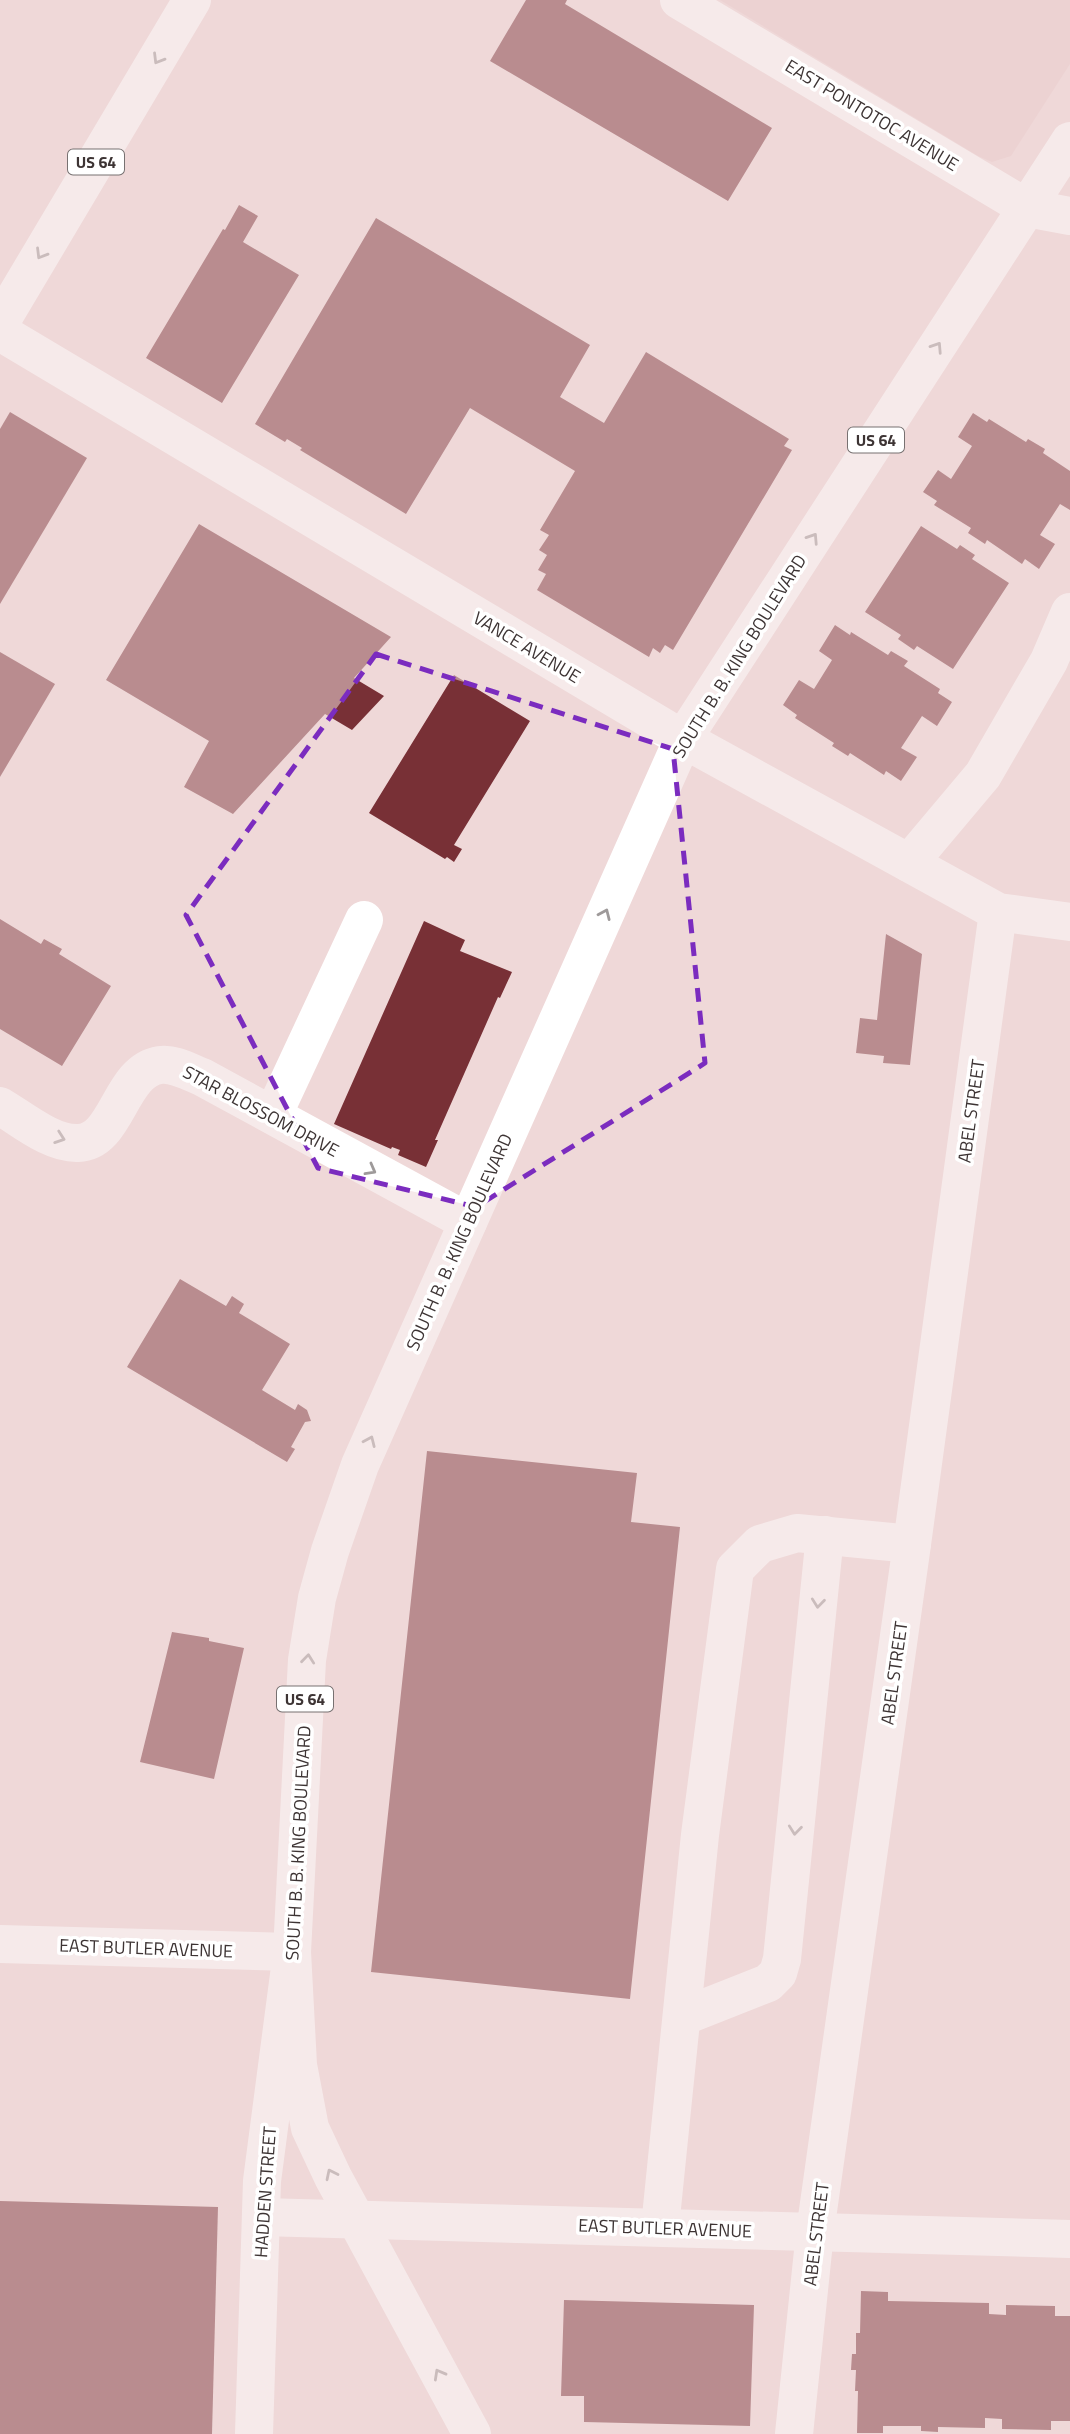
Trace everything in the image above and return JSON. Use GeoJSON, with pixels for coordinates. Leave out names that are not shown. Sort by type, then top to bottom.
{"type":"FeatureCollection","features":[{"type":"Feature","properties":{"kind":"street","name":"US 64"},"geometry":{"type":"LineString","coordinates":[[0,323],[192,0]]}},
{"type":"Feature","properties":{"kind":"street","name":"EAST PONTOTOC AVENUE"},"geometry":{"type":"LineString","coordinates":[[679,0],[1027,208],[1070,216]]}},
{"type":"Feature","properties":{"kind":"street","name":"SOUTH B. B. KING BOULEVARD"},"geometry":{"type":"LineString","coordinates":[[472,2434],[355,2218],[310,2128],[299,2065],[292,1952],[307,1660],[317,1598],[360,1465],[683,739],[1070,141]]}},
{"type":"Feature","properties":{"kind":"street","name":"VANCE AVENUE"},"geometry":{"type":"LineString","coordinates":[[0,332],[683,739],[998,912],[1070,922]]}},
{"type":"Feature","properties":{"kind":"street"},"geometry":{"type":"LineString","coordinates":[[909,863],[984,775],[1049,661],[1070,612]]}},
{"type":"Feature","properties":{"kind":"street","name":"ABEL STREET"},"geometry":{"type":"LineString","coordinates":[[794,2434],[815,2232],[998,912]]}},
{"type":"Feature","properties":{"kind":"street"},"geometry":{"type":"LineString","coordinates":[[273,1115],[364,920]]}},
{"type":"Feature","properties":{"kind":"street","name":"STAR BLOSSOM DRIVE"},"geometry":{"type":"LineString","coordinates":[[0,1107],[64,1142],[80,1143],[98,1137],[140,1073],[160,1065],[178,1067],[202,1077],[468,1222]]}},
{"type":"Feature","properties":{"kind":"street"},"geometry":{"type":"LineString","coordinates":[[660,2227],[700,1835],[735,1569],[760,1544],[797,1533],[912,1544]]}},
{"type":"Feature","properties":{"kind":"street"},"geometry":{"type":"LineString","coordinates":[[682,2017],[768,1983],[778,1973],[782,1959],[825,1535]]}},
{"type":"Feature","properties":{"kind":"street","name":"EAST BUTLER AVENUE"},"geometry":{"type":"LineString","coordinates":[[0,1944],[292,1952]]}},
{"type":"Feature","properties":{"kind":"street","name":"HADDEN STREET"},"geometry":{"type":"LineString","coordinates":[[254,2434],[262,2181],[292,1952]]}},
{"type":"Feature","properties":{"kind":"street","name":"EAST BUTLER AVENUE"},"geometry":{"type":"LineString","coordinates":[[261,2217],[1070,2239]]}},
{"type":"Feature","properties":{"kind":"highlighted area"},"geometry":{"type":"Polygon","coordinates":[[[376,654],[673,749],[705,1063],[476,1207],[318,1168],[186,915],[376,654]]]}},
{"type":"Feature","properties":{"kind":"shaded area"},"geometry":{"type":"Polygon","coordinates":[[[720,0],[1070,0],[1070,64],[1011,156],[992,162],[720,0]]]}},
{"type":"Feature","properties":{"kind":"building"},"geometry":{"type":"Polygon","coordinates":[[[526,0],[567,0],[565,4],[772,128],[728,201],[490,61],[526,0]]]}},
{"type":"Feature","properties":{"kind":"building"},"geometry":{"type":"Polygon","coordinates":[[[239,205],[258,216],[243,242],[299,275],[222,403],[146,358],[239,205]]]}},
{"type":"Feature","properties":{"kind":"building"},"geometry":{"type":"Polygon","coordinates":[[[376,218],[590,345],[560,397],[604,423],[646,352],[789,439],[784,446],[792,450],[673,650],[665,645],[660,653],[653,648],[649,657],[537,590],[546,574],[538,570],[547,555],[539,550],[549,535],[540,530],[575,471],[470,408],[406,514],[300,450],[302,448],[287,439],[285,442],[255,424],[376,218]]]}},
{"type":"Feature","properties":{"kind":"building"},"geometry":{"type":"Polygon","coordinates":[[[10,412],[87,458],[0,604],[0,429],[10,412]]]}},
{"type":"Feature","properties":{"kind":"building"},"geometry":{"type":"Polygon","coordinates":[[[973,413],[987,422],[989,419],[1026,442],[1028,439],[1045,449],[1043,453],[1070,471],[1070,510],[1060,504],[1040,535],[1055,544],[1039,569],[1025,559],[1022,564],[987,540],[985,544],[968,533],[971,528],[934,505],[937,501],[923,492],[938,470],[951,479],[972,446],[958,437],[973,413]]]}},
{"type":"Feature","properties":{"kind":"building"},"geometry":{"type":"Polygon","coordinates":[[[199,524],[391,637],[354,678],[384,696],[352,730],[325,714],[233,814],[184,787],[209,741],[106,680],[199,524]]]}},
{"type":"Feature","properties":{"kind":"building"},"geometry":{"type":"Polygon","coordinates":[[[921,526],[957,549],[960,545],[975,555],[972,559],[1009,583],[953,669],[917,646],[914,650],[898,639],[901,635],[865,612],[921,526]]]}},
{"type":"Feature","properties":{"kind":"building"},"geometry":{"type":"Polygon","coordinates":[[[835,625],[888,655],[891,651],[908,661],[904,666],[940,689],[938,693],[952,702],[937,726],[922,716],[901,748],[917,757],[901,781],[886,771],[884,775],[850,753],[848,756],[832,746],[834,743],[795,718],[797,715],[783,705],[799,680],[814,689],[832,660],[819,651],[835,625]]]}},
{"type":"Feature","properties":{"kind":"building"},"geometry":{"type":"Polygon","coordinates":[[[0,652],[55,684],[0,777],[0,652]]]}},
{"type":"Feature","properties":{"kind":"building"},"geometry":{"type":"Polygon","coordinates":[[[454,675],[530,721],[454,845],[462,849],[454,862],[369,813],[454,675]]]}},
{"type":"Feature","properties":{"kind":"building"},"geometry":{"type":"Polygon","coordinates":[[[0,919],[41,944],[44,939],[62,949],[59,954],[111,986],[62,1066],[0,1029],[0,919]]]}},
{"type":"Feature","properties":{"kind":"building"},"geometry":{"type":"Polygon","coordinates":[[[424,921],[465,940],[460,951],[512,972],[500,998],[498,997],[435,1140],[438,1140],[426,1167],[398,1155],[400,1150],[391,1149],[334,1124],[424,921]]]}},
{"type":"Feature","properties":{"kind":"building"},"geometry":{"type":"Polygon","coordinates":[[[886,934],[922,954],[910,1065],[883,1063],[884,1056],[856,1053],[860,1018],[877,1020],[886,934]]]}},
{"type":"Feature","properties":{"kind":"building"},"geometry":{"type":"Polygon","coordinates":[[[180,1279],[226,1306],[232,1296],[244,1304],[239,1313],[290,1344],[262,1390],[295,1410],[298,1404],[307,1410],[311,1421],[305,1422],[291,1447],[295,1449],[287,1462],[127,1367],[180,1279]]]}},
{"type":"Feature","properties":{"kind":"building"},"geometry":{"type":"Polygon","coordinates":[[[427,1451],[637,1473],[631,1522],[680,1527],[630,1999],[371,1972],[427,1451]]]}},
{"type":"Feature","properties":{"kind":"building"},"geometry":{"type":"Polygon","coordinates":[[[172,1632],[209,1638],[209,1641],[244,1648],[214,1779],[140,1762],[172,1632]]]}},
{"type":"Feature","properties":{"kind":"building"},"geometry":{"type":"Polygon","coordinates":[[[0,2201],[218,2207],[212,2434],[0,2434],[0,2201]]]}},
{"type":"Feature","properties":{"kind":"building"},"geometry":{"type":"Polygon","coordinates":[[[861,2291],[888,2292],[888,2301],[989,2303],[989,2314],[1006,2315],[1006,2305],[1055,2306],[1055,2316],[1070,2316],[1070,2421],[1051,2421],[1051,2430],[1002,2429],[1002,2419],[985,2418],[985,2428],[938,2427],[938,2432],[921,2431],[921,2426],[883,2426],[883,2433],[857,2433],[856,2370],[851,2370],[852,2354],[856,2354],[856,2333],[860,2333],[861,2291]]]}},
{"type":"Feature","properties":{"kind":"building"},"geometry":{"type":"Polygon","coordinates":[[[564,2300],[754,2305],[750,2426],[584,2422],[584,2396],[561,2396],[564,2300]]]}}]}
